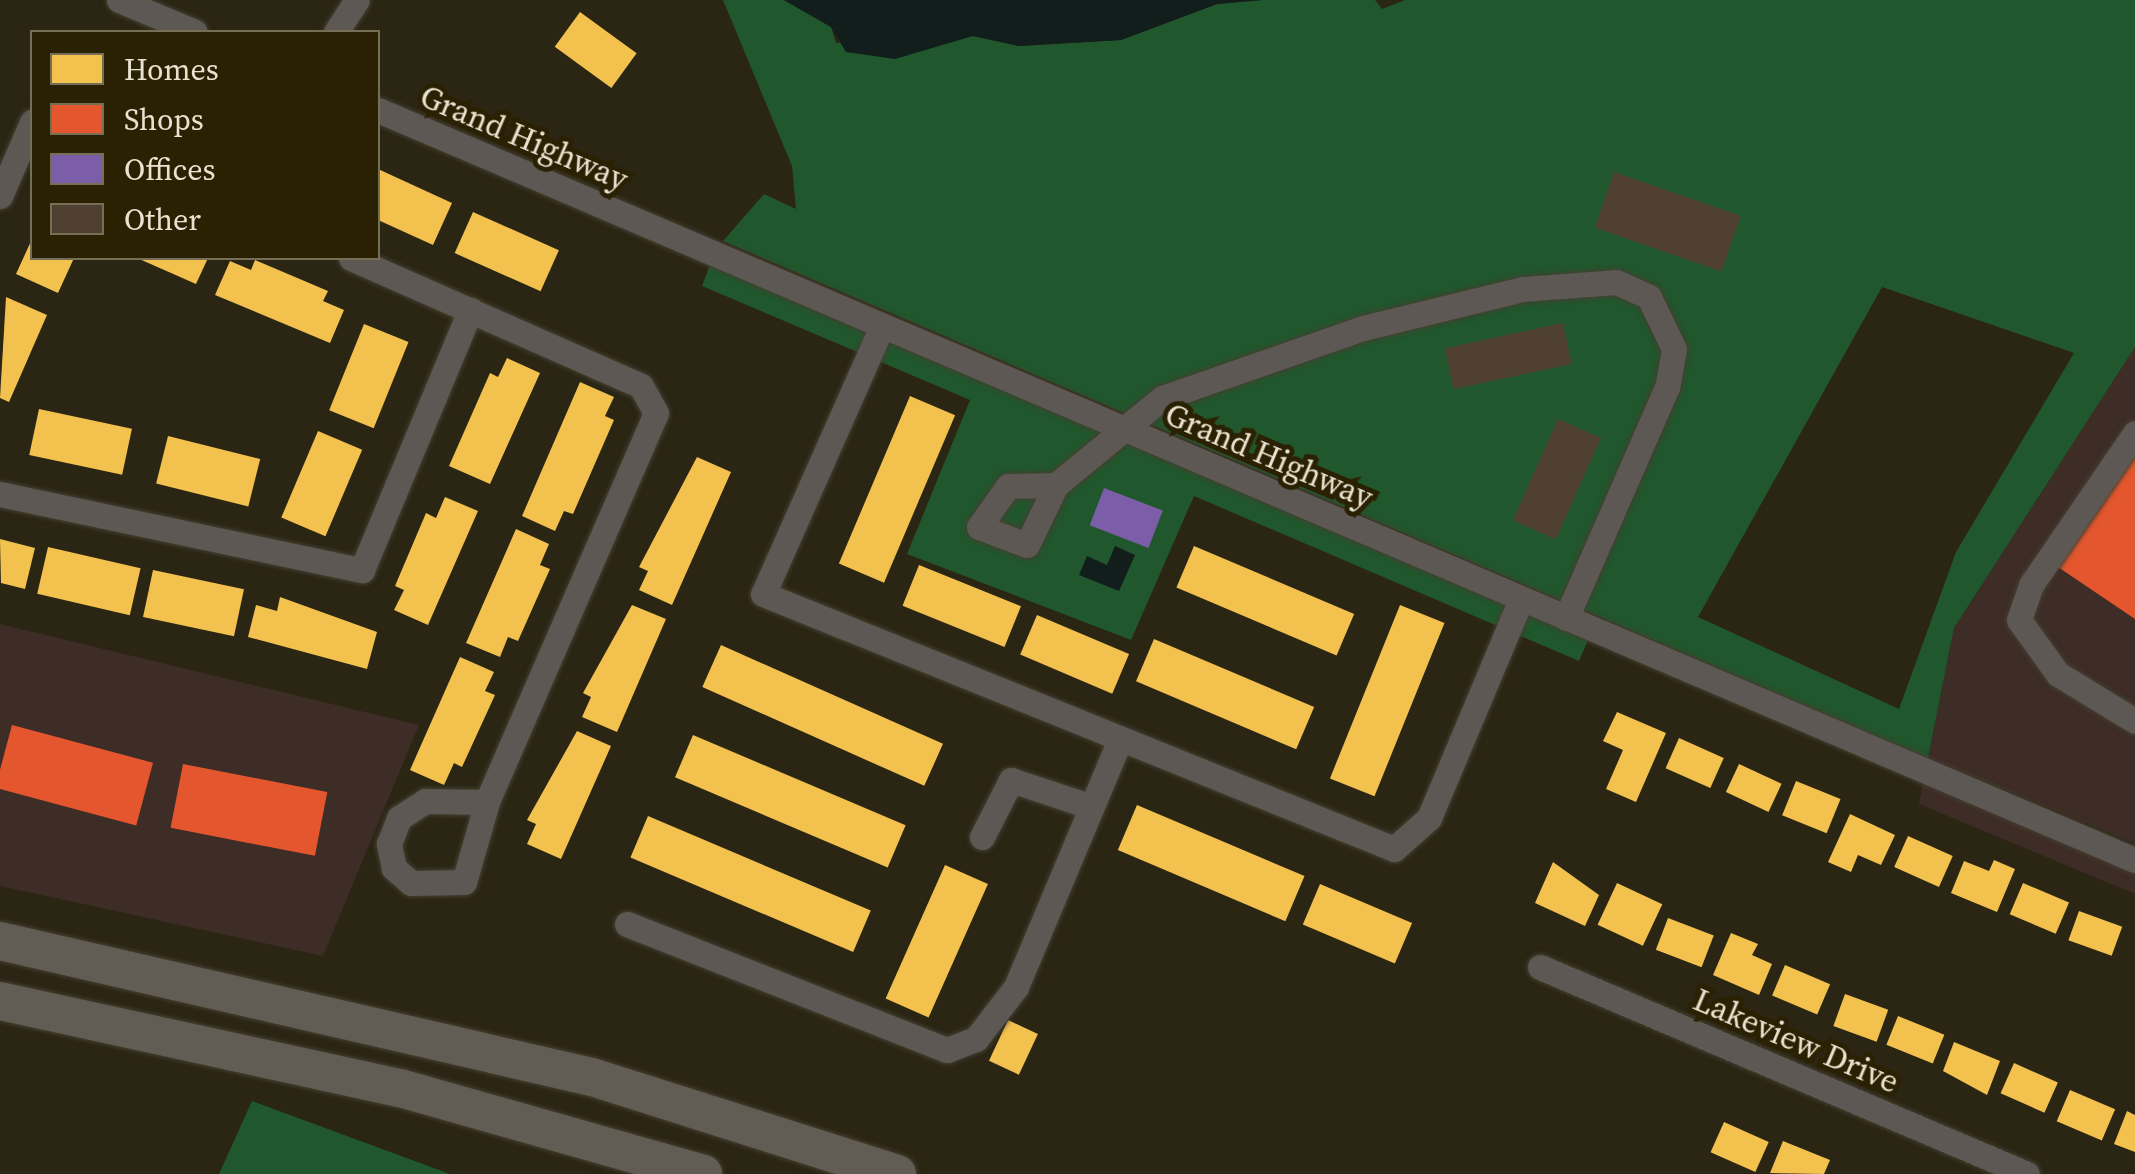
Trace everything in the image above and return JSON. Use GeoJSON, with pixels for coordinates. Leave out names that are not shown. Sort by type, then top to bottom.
{"type":"FeatureCollection","features":[{"type":"Feature","properties":{"kind":"highway"},"geometry":{"type":"LineString","coordinates":[[10,945],[592,1077],[897,1174]]}},
{"type":"Feature","properties":{"kind":"highway"},"geometry":{"type":"LineString","coordinates":[[0,1001],[400,1088],[703,1174]]}},
{"type":"Feature","properties":{"kind":"street"},"geometry":{"type":"LineString","coordinates":[[118,0],[190,30]]}},
{"type":"Feature","properties":{"kind":"street"},"geometry":{"type":"LineString","coordinates":[[337,30],[357,0]]}},
{"type":"Feature","properties":{"kind":"street","name":"Grand Highway"},"geometry":{"type":"LineString","coordinates":[[380,111],[2135,860]]}},
{"type":"Feature","properties":{"kind":"street"},"geometry":{"type":"LineString","coordinates":[[0,196],[30,127]]}},
{"type":"Feature","properties":{"kind":"street"},"geometry":{"type":"LineString","coordinates":[[356,260],[642,386],[656,413],[487,802]]}},
{"type":"Feature","properties":{"kind":"street"},"geometry":{"type":"LineString","coordinates":[[1056,485],[1162,398],[1363,328],[1523,289],[1616,282],[1650,296],[1674,349],[1668,388],[1566,618]]}},
{"type":"Feature","properties":{"kind":"street"},"geometry":{"type":"LineString","coordinates":[[0,494],[362,570],[470,310]]}},
{"type":"Feature","properties":{"kind":"street"},"geometry":{"type":"LineString","coordinates":[[882,326],[763,594],[1394,849],[1429,818],[1521,598]]}},
{"type":"Feature","properties":{"kind":"street"},"geometry":{"type":"LineString","coordinates":[[2135,433],[2031,585],[2019,620],[2058,674],[2135,721]]}},
{"type":"Feature","properties":{"kind":"street"},"geometry":{"type":"LineString","coordinates":[[628,924],[947,1050],[976,1039],[1016,987],[1120,739]]}},
{"type":"Feature","properties":{"kind":"street"},"geometry":{"type":"LineString","coordinates":[[982,837],[1010,780],[1092,808]]}},
{"type":"Feature","properties":{"kind":"street","name":"Lakeview Drive"},"geometry":{"type":"LineString","coordinates":[[1540,966],[2027,1174]]}},
{"type":"Feature","properties":{"kind":"shaded area"},"geometry":{"type":"Polygon","coordinates":[[[784,0],[1262,0],[1217,4],[1121,40],[1019,46],[973,36],[895,59],[846,52],[831,27],[784,0]]]}},
{"type":"Feature","properties":{"kind":"shaded area"},"geometry":{"type":"Polygon","coordinates":[[[2135,347],[2135,843],[1928,758],[1954,628],[2135,347]]]}},
{"type":"Feature","properties":{"kind":"shaded area"},"geometry":{"type":"Polygon","coordinates":[[[1115,546],[1135,555],[1119,591],[1079,575],[1087,556],[1107,565],[1115,546]]]}},
{"type":"Feature","properties":{"kind":"shaded area"},"geometry":{"type":"Polygon","coordinates":[[[0,624],[419,725],[323,956],[0,886],[0,624]]]}},
{"type":"Feature","properties":{"kind":"shaded area"},"geometry":{"type":"Polygon","coordinates":[[[1923,782],[2135,868],[2135,894],[1919,804],[1923,782]]]}},
{"type":"Feature","properties":{"kind":"green space"},"geometry":{"type":"Polygon","coordinates":[[[723,0],[784,0],[831,27],[836,43],[973,36],[1019,46],[1121,40],[1217,4],[1262,0],[1375,0],[1382,9],[1405,0],[2135,0],[2135,347],[1954,628],[1928,758],[723,241],[764,194],[796,209],[792,166],[723,0]],[[1882,287],[1698,617],[1899,709],[1956,552],[2074,353],[1882,287]]]}},
{"type":"Feature","properties":{"kind":"green space"},"geometry":{"type":"Polygon","coordinates":[[[711,262],[1588,640],[1579,661],[1194,496],[1131,640],[907,554],[970,400],[702,286],[711,262]]]}},
{"type":"Feature","properties":{"kind":"green space"},"geometry":{"type":"Polygon","coordinates":[[[252,1101],[450,1174],[219,1174],[252,1101]]]}},
{"type":"Feature","properties":{"kind":"building: Homes"},"geometry":{"type":"Polygon","coordinates":[[[580,12],[637,53],[611,88],[555,47],[580,12]]]}},
{"type":"Feature","properties":{"kind":"building: Homes"},"geometry":{"type":"Polygon","coordinates":[[[380,170],[452,203],[433,245],[380,221],[380,170]]]}},
{"type":"Feature","properties":{"kind":"building: Homes"},"geometry":{"type":"Polygon","coordinates":[[[473,212],[559,250],[541,291],[455,253],[473,212]]]}},
{"type":"Feature","properties":{"kind":"building: Homes"},"geometry":{"type":"Polygon","coordinates":[[[30,243],[30,260],[73,260],[58,293],[16,274],[30,243]]]}},
{"type":"Feature","properties":{"kind":"building: Homes"},"geometry":{"type":"Polygon","coordinates":[[[142,260],[207,260],[196,284],[142,260]]]}},
{"type":"Feature","properties":{"kind":"building: Homes"},"geometry":{"type":"Polygon","coordinates":[[[255,260],[328,291],[323,301],[344,310],[330,343],[215,295],[230,261],[251,270],[255,260]]]}},
{"type":"Feature","properties":{"kind":"building: Homes"},"geometry":{"type":"Polygon","coordinates":[[[6,297],[47,315],[9,402],[0,398],[6,297]]]}},
{"type":"Feature","properties":{"kind":"building: Homes"},"geometry":{"type":"Polygon","coordinates":[[[364,324],[409,342],[374,428],[329,410],[364,324]]]}},
{"type":"Feature","properties":{"kind":"building: Homes"},"geometry":{"type":"Polygon","coordinates":[[[507,358],[540,373],[490,484],[449,466],[490,373],[498,377],[507,358]]]}},
{"type":"Feature","properties":{"kind":"building: Homes"},"geometry":{"type":"Polygon","coordinates":[[[580,382],[614,397],[605,416],[614,420],[573,514],[564,511],[555,531],[522,516],[580,382]]]}},
{"type":"Feature","properties":{"kind":"building: Homes"},"geometry":{"type":"Polygon","coordinates":[[[910,396],[955,415],[884,583],[839,564],[910,396]]]}},
{"type":"Feature","properties":{"kind":"building: Homes"},"geometry":{"type":"Polygon","coordinates":[[[39,409],[132,429],[122,475],[29,455],[39,409]]]}},
{"type":"Feature","properties":{"kind":"building: Homes"},"geometry":{"type":"Polygon","coordinates":[[[318,431],[362,450],[325,536],[281,518],[318,431]]]}},
{"type":"Feature","properties":{"kind":"building: Homes"},"geometry":{"type":"Polygon","coordinates":[[[168,436],[260,459],[248,507],[156,484],[168,436]]]}},
{"type":"Feature","properties":{"kind":"building: Homes"},"geometry":{"type":"Polygon","coordinates":[[[697,457],[731,472],[672,605],[639,590],[648,571],[639,567],[697,457]]]}},
{"type":"Feature","properties":{"kind":"building: Homes"},"geometry":{"type":"Polygon","coordinates":[[[445,497],[478,511],[428,625],[394,610],[404,590],[395,586],[426,513],[436,518],[445,497]]]}},
{"type":"Feature","properties":{"kind":"building: Homes"},"geometry":{"type":"Polygon","coordinates":[[[516,529],[549,544],[540,565],[550,569],[518,641],[508,637],[500,657],[466,643],[516,529]]]}},
{"type":"Feature","properties":{"kind":"building: Homes"},"geometry":{"type":"Polygon","coordinates":[[[0,539],[35,548],[25,589],[1,583],[0,539]]]}},
{"type":"Feature","properties":{"kind":"building: Homes"},"geometry":{"type":"Polygon","coordinates":[[[1194,546],[1354,614],[1337,655],[1176,587],[1194,546]]]}},
{"type":"Feature","properties":{"kind":"building: Homes"},"geometry":{"type":"Polygon","coordinates":[[[48,547],[141,568],[130,615],[37,594],[48,547]]]}},
{"type":"Feature","properties":{"kind":"building: Homes"},"geometry":{"type":"Polygon","coordinates":[[[919,565],[1021,606],[1005,647],[903,606],[919,565]]]}},
{"type":"Feature","properties":{"kind":"building: Homes"},"geometry":{"type":"Polygon","coordinates":[[[153,570],[244,589],[234,636],[143,617],[153,570]]]}},
{"type":"Feature","properties":{"kind":"building: Homes"},"geometry":{"type":"Polygon","coordinates":[[[280,597],[377,632],[367,669],[248,637],[256,605],[277,611],[280,597]]]}},
{"type":"Feature","properties":{"kind":"building: Homes"},"geometry":{"type":"Polygon","coordinates":[[[632,605],[666,619],[617,732],[582,717],[591,697],[583,693],[632,605]]]}},
{"type":"Feature","properties":{"kind":"building: Homes"},"geometry":{"type":"Polygon","coordinates":[[[1400,605],[1445,623],[1374,796],[1330,778],[1400,605]]]}},
{"type":"Feature","properties":{"kind":"building: Homes"},"geometry":{"type":"Polygon","coordinates":[[[1037,615],[1129,654],[1112,694],[1020,655],[1037,615]]]}},
{"type":"Feature","properties":{"kind":"building: Homes"},"geometry":{"type":"Polygon","coordinates":[[[1154,639],[1314,707],[1296,749],[1136,681],[1154,639]]]}},
{"type":"Feature","properties":{"kind":"building: Homes"},"geometry":{"type":"Polygon","coordinates":[[[721,645],[943,744],[924,786],[702,687],[721,645]]]}},
{"type":"Feature","properties":{"kind":"building: Homes"},"geometry":{"type":"Polygon","coordinates":[[[460,657],[494,672],[485,691],[495,695],[462,767],[454,763],[444,785],[410,770],[460,657]]]}},
{"type":"Feature","properties":{"kind":"building: Homes"},"geometry":{"type":"Polygon","coordinates":[[[1617,712],[1666,733],[1636,802],[1606,789],[1623,750],[1603,741],[1617,712]]]}},
{"type":"Feature","properties":{"kind":"building: Homes"},"geometry":{"type":"Polygon","coordinates":[[[577,731],[611,746],[561,859],[527,844],[536,824],[527,820],[577,731]]]}},
{"type":"Feature","properties":{"kind":"building: Homes"},"geometry":{"type":"Polygon","coordinates":[[[693,735],[906,825],[888,868],[675,777],[693,735]]]}},
{"type":"Feature","properties":{"kind":"building: Homes"},"geometry":{"type":"Polygon","coordinates":[[[1679,738],[1724,758],[1710,788],[1666,768],[1679,738]]]}},
{"type":"Feature","properties":{"kind":"building: Homes"},"geometry":{"type":"Polygon","coordinates":[[[1739,764],[1782,784],[1768,812],[1726,792],[1739,764]]]}},
{"type":"Feature","properties":{"kind":"building: Homes"},"geometry":{"type":"Polygon","coordinates":[[[1796,781],[1841,799],[1827,833],[1782,815],[1796,781]]]}},
{"type":"Feature","properties":{"kind":"building: Homes"},"geometry":{"type":"Polygon","coordinates":[[[1137,805],[1305,876],[1285,921],[1118,850],[1137,805]]]}},
{"type":"Feature","properties":{"kind":"building: Homes"},"geometry":{"type":"Polygon","coordinates":[[[1850,814],[1895,835],[1881,865],[1858,855],[1851,872],[1828,862],[1850,814]]]}},
{"type":"Feature","properties":{"kind":"building: Homes"},"geometry":{"type":"Polygon","coordinates":[[[648,816],[871,911],[853,952],[630,857],[648,816]]]}},
{"type":"Feature","properties":{"kind":"building: Homes"},"geometry":{"type":"Polygon","coordinates":[[[1908,836],[1953,856],[1939,887],[1894,867],[1908,836]]]}},
{"type":"Feature","properties":{"kind":"building: Homes"},"geometry":{"type":"Polygon","coordinates":[[[1994,860],[2015,869],[1997,912],[1951,893],[1964,861],[1989,871],[1994,860]]]}},
{"type":"Feature","properties":{"kind":"building: Homes"},"geometry":{"type":"Polygon","coordinates":[[[1553,862],[1599,895],[1585,926],[1535,903],[1553,862]]]}},
{"type":"Feature","properties":{"kind":"building: Homes"},"geometry":{"type":"Polygon","coordinates":[[[945,865],[988,884],[929,1017],[886,998],[945,865]]]}},
{"type":"Feature","properties":{"kind":"building: Homes"},"geometry":{"type":"Polygon","coordinates":[[[1617,883],[1662,904],[1643,946],[1598,925],[1617,883]]]}},
{"type":"Feature","properties":{"kind":"building: Homes"},"geometry":{"type":"Polygon","coordinates":[[[2023,883],[2069,903],[2056,934],[2010,914],[2023,883]]]}},
{"type":"Feature","properties":{"kind":"building: Homes"},"geometry":{"type":"Polygon","coordinates":[[[1320,884],[1412,923],[1395,964],[1303,925],[1320,884]]]}},
{"type":"Feature","properties":{"kind":"building: Homes"},"geometry":{"type":"Polygon","coordinates":[[[2079,911],[2122,927],[2112,956],[2068,940],[2079,911]]]}},
{"type":"Feature","properties":{"kind":"building: Homes"},"geometry":{"type":"Polygon","coordinates":[[[1668,918],[1714,936],[1702,967],[1656,950],[1668,918]]]}},
{"type":"Feature","properties":{"kind":"building: Homes"},"geometry":{"type":"Polygon","coordinates":[[[1731,933],[1758,944],[1752,955],[1772,964],[1759,995],[1713,975],[1731,933]]]}},
{"type":"Feature","properties":{"kind":"building: Homes"},"geometry":{"type":"Polygon","coordinates":[[[1785,965],[1830,984],[1817,1015],[1772,995],[1785,965]]]}},
{"type":"Feature","properties":{"kind":"building: Homes"},"geometry":{"type":"Polygon","coordinates":[[[1845,994],[1888,1010],[1877,1042],[1833,1026],[1845,994]]]}},
{"type":"Feature","properties":{"kind":"building: Homes"},"geometry":{"type":"Polygon","coordinates":[[[1898,1016],[1944,1035],[1933,1063],[1886,1045],[1898,1016]]]}},
{"type":"Feature","properties":{"kind":"building: Homes"},"geometry":{"type":"Polygon","coordinates":[[[1008,1020],[1038,1034],[1019,1075],[989,1061],[1008,1020]]]}},
{"type":"Feature","properties":{"kind":"building: Homes"},"geometry":{"type":"Polygon","coordinates":[[[1954,1042],[2000,1061],[1987,1095],[1943,1071],[1954,1042]]]}},
{"type":"Feature","properties":{"kind":"building: Homes"},"geometry":{"type":"Polygon","coordinates":[[[2014,1063],[2058,1083],[2044,1113],[2001,1093],[2014,1063]]]}},
{"type":"Feature","properties":{"kind":"building: Homes"},"geometry":{"type":"Polygon","coordinates":[[[2070,1090],[2115,1109],[2102,1140],[2057,1121],[2070,1090]]]}},
{"type":"Feature","properties":{"kind":"building: Homes"},"geometry":{"type":"Polygon","coordinates":[[[2127,1111],[2135,1115],[2135,1152],[2114,1144],[2127,1111]]]}},
{"type":"Feature","properties":{"kind":"building: Homes"},"geometry":{"type":"Polygon","coordinates":[[[1724,1122],[1769,1142],[1755,1172],[1711,1152],[1724,1122]]]}},
{"type":"Feature","properties":{"kind":"building: Homes"},"geometry":{"type":"Polygon","coordinates":[[[1783,1141],[1830,1160],[1824,1174],[1770,1173],[1783,1141]]]}},
{"type":"Feature","properties":{"kind":"building: Shops"},"geometry":{"type":"Polygon","coordinates":[[[2135,439],[2135,619],[2052,563],[2135,439]]]}},
{"type":"Feature","properties":{"kind":"building: Shops"},"geometry":{"type":"Polygon","coordinates":[[[12,725],[153,763],[136,826],[0,789],[0,770],[12,725]]]}},
{"type":"Feature","properties":{"kind":"building: Shops"},"geometry":{"type":"Polygon","coordinates":[[[183,764],[327,792],[315,856],[171,828],[183,764]]]}},
{"type":"Feature","properties":{"kind":"building: Offices"},"geometry":{"type":"Polygon","coordinates":[[[1104,488],[1163,511],[1148,548],[1090,525],[1104,488]]]}},
{"type":"Feature","properties":{"kind":"building: Other"},"geometry":{"type":"Polygon","coordinates":[[[1614,172],[1741,216],[1721,271],[1595,228],[1614,172]]]}},
{"type":"Feature","properties":{"kind":"building: Other"},"geometry":{"type":"Polygon","coordinates":[[[1563,323],[1572,364],[1453,389],[1445,348],[1563,323]]]}},
{"type":"Feature","properties":{"kind":"building: Other"},"geometry":{"type":"Polygon","coordinates":[[[1558,419],[1601,438],[1556,540],[1513,520],[1558,419]]]}}]}
